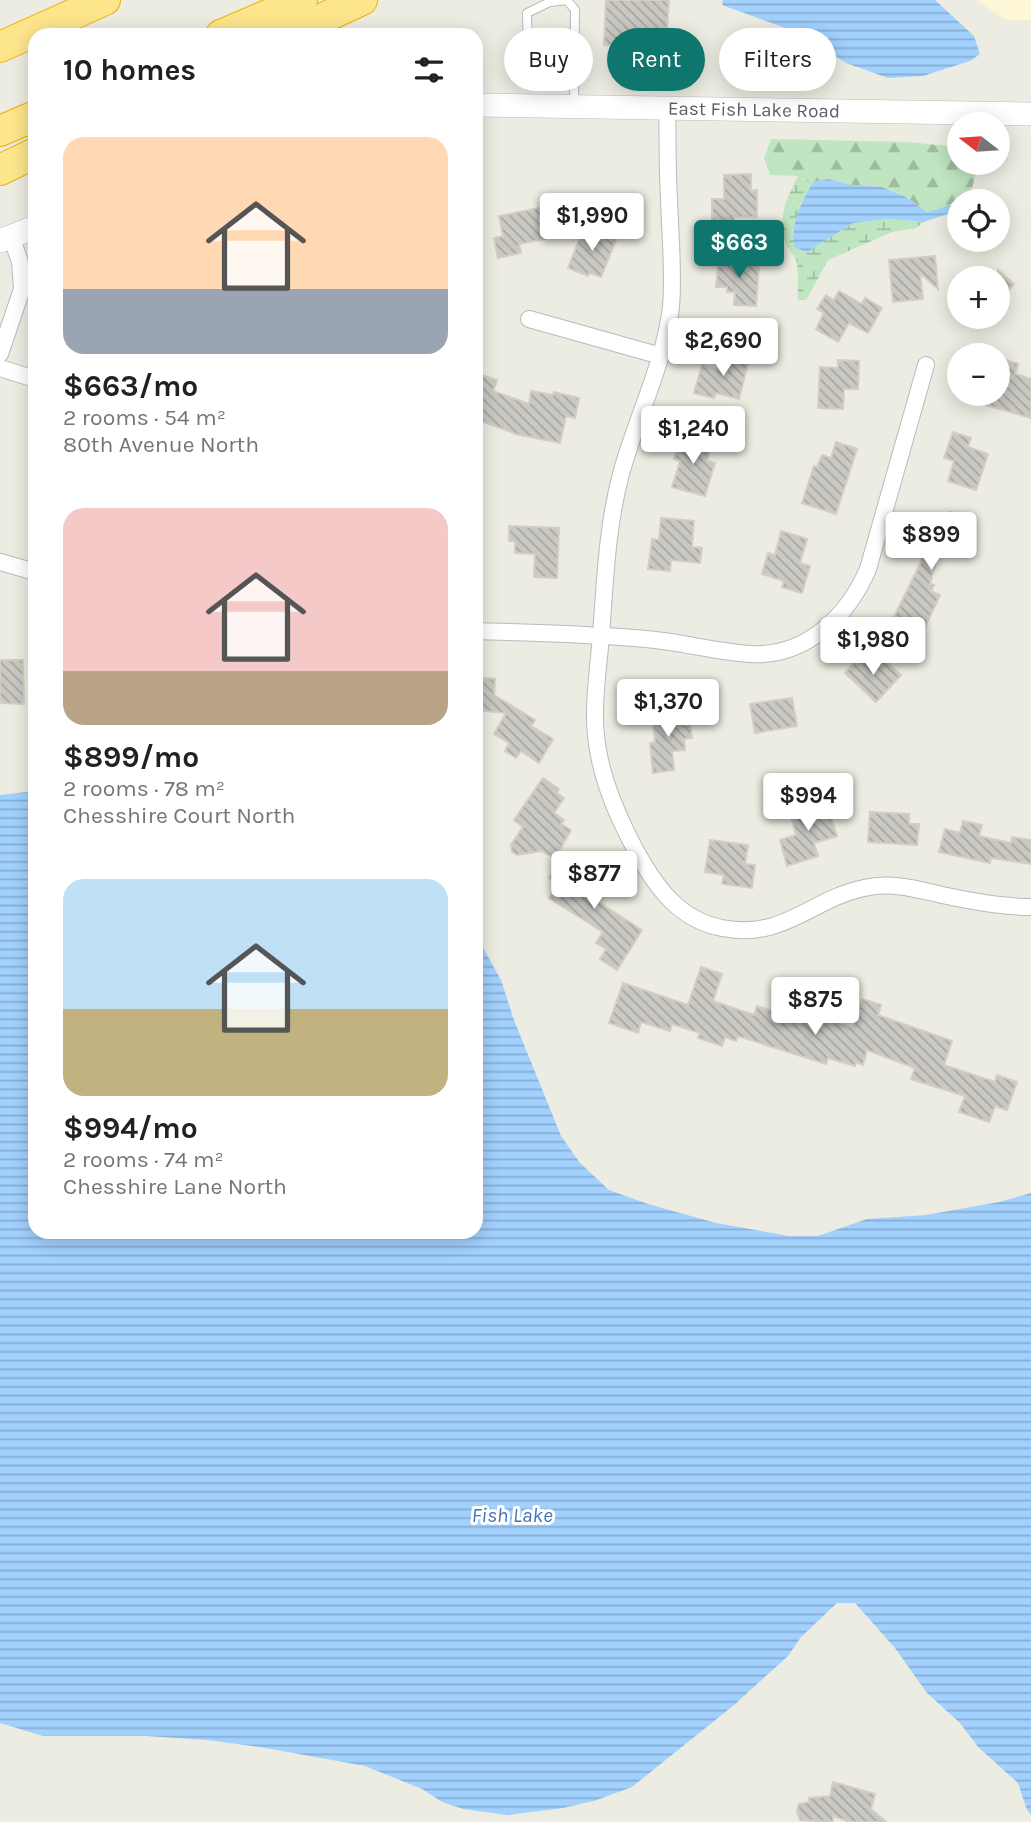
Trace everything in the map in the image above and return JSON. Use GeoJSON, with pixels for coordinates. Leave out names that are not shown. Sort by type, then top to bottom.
{"type":"FeatureCollection","features":[{"type":"Feature","properties":{"kind":"highway"},"geometry":{"type":"LineString","coordinates":[[0,32],[93,0]]}},
{"type":"Feature","properties":{"kind":"highway"},"geometry":{"type":"LineString","coordinates":[[42,28],[105,0]]}},
{"type":"Feature","properties":{"kind":"highway"},"geometry":{"type":"LineString","coordinates":[[237,28],[302,0]]}},
{"type":"Feature","properties":{"kind":"highway"},"geometry":{"type":"LineString","coordinates":[[302,28],[362,0]]}},
{"type":"Feature","properties":{"kind":"highway"},"geometry":{"type":"LineString","coordinates":[[0,47],[28,34]]}},
{"type":"Feature","properties":{"kind":"highway"},"geometry":{"type":"LineString","coordinates":[[0,131],[28,119]]}},
{"type":"Feature","properties":{"kind":"highway"},"geometry":{"type":"LineString","coordinates":[[0,170],[28,156]]}},
{"type":"Feature","properties":{"kind":"street","name":"East Fish Lake Road"},"geometry":{"type":"LineString","coordinates":[[483,105],[1031,114]]}},
{"type":"Feature","properties":{"kind":"street"},"geometry":{"type":"LineString","coordinates":[[667,108],[668,197],[673,258],[671,306],[662,356],[620,476],[609,536],[595,707],[597,747],[607,787],[622,825],[650,876],[665,897],[687,915],[723,928],[753,930],[776,926],[846,893],[867,887],[890,885],[972,901],[1031,906]]}},
{"type":"Feature","properties":{"kind":"street"},"geometry":{"type":"LineString","coordinates":[[0,354],[22,289],[20,262],[6,238],[28,230]]}},
{"type":"Feature","properties":{"kind":"street"},"geometry":{"type":"LineString","coordinates":[[529,319],[662,356]]}},
{"type":"Feature","properties":{"kind":"street"},"geometry":{"type":"LineString","coordinates":[[483,631],[680,642],[735,652],[768,654],[805,642],[833,622],[849,605],[868,569],[926,365]]}},
{"type":"Feature","properties":{"kind":"street"},"geometry":{"type":"LineString","coordinates":[[0,368],[28,378]]}},
{"type":"Feature","properties":{"kind":"street"},"geometry":{"type":"LineString","coordinates":[[0,562],[28,570]]}},
{"type":"Feature","properties":{"kind":"lane"},"geometry":{"type":"LineString","coordinates":[[527,28],[527,13],[550,2],[567,0],[575,10],[575,28]]}},
{"type":"Feature","properties":{"kind":"lane"},"geometry":{"type":"LineString","coordinates":[[574,91],[574,106]]}},
{"type":"Feature","properties":{"kind":"shaded area"},"geometry":{"type":"Polygon","coordinates":[[[976,0],[1031,0],[1031,20],[1006,20],[976,0]]]}},
{"type":"Feature","properties":{"kind":"green space"},"geometry":{"type":"Polygon","coordinates":[[[771,139],[907,142],[947,146],[947,175],[976,175],[972,189],[947,189],[947,206],[927,212],[906,197],[882,187],[852,185],[829,179],[813,182],[798,176],[770,175],[764,158],[771,139]]]}},
{"type":"Feature","properties":{"kind":"green space"},"geometry":{"type":"Polygon","coordinates":[[[798,176],[813,182],[799,207],[807,252],[853,223],[890,219],[924,222],[916,228],[892,232],[828,260],[806,300],[798,300],[797,264],[784,237],[782,219],[786,202],[798,176]]]}},
{"type":"Feature","properties":{"kind":"water"},"geometry":{"type":"Polygon","coordinates":[[[723,0],[935,0],[974,36],[980,54],[970,61],[923,76],[888,78],[846,63],[836,57],[836,28],[785,28],[722,5],[723,0]]]}},
{"type":"Feature","properties":{"kind":"water"},"geometry":{"type":"Polygon","coordinates":[[[829,179],[852,185],[882,187],[906,197],[927,212],[947,206],[947,214],[924,222],[890,219],[853,223],[807,252],[794,247],[794,237],[798,213],[813,182],[829,179]]]}},
{"type":"Feature","properties":{"kind":"water","name":"Fish Lake"},"geometry":{"type":"Polygon","coordinates":[[[28,792],[28,1239],[483,1239],[483,948],[501,980],[514,1020],[561,1136],[580,1163],[609,1190],[716,1223],[789,1236],[818,1236],[867,1219],[926,1215],[999,1202],[1031,1193],[1031,1815],[1018,1783],[978,1747],[960,1723],[927,1693],[895,1648],[855,1603],[837,1603],[801,1637],[788,1656],[734,1705],[632,1787],[594,1801],[563,1808],[507,1815],[463,1809],[365,1766],[207,1740],[146,1736],[43,1736],[0,1723],[0,795],[28,792]]]}},
{"type":"Feature","properties":{"kind":"building"},"geometry":{"type":"Polygon","coordinates":[[[606,0],[669,0],[667,28],[607,28],[607,45],[604,45],[606,0]]]}},
{"type":"Feature","properties":{"kind":"building"},"geometry":{"type":"Polygon","coordinates":[[[751,174],[751,191],[757,190],[757,217],[734,217],[735,227],[712,228],[712,199],[724,199],[724,175],[751,174]]]}},
{"type":"Feature","properties":{"kind":"building"},"geometry":{"type":"Polygon","coordinates":[[[540,208],[545,239],[519,244],[521,253],[498,258],[494,238],[503,236],[499,216],[540,208]]]}},
{"type":"Feature","properties":{"kind":"building"},"geometry":{"type":"Polygon","coordinates":[[[584,227],[616,240],[601,277],[589,273],[588,276],[568,268],[584,227]]]}},
{"type":"Feature","properties":{"kind":"building"},"geometry":{"type":"Polygon","coordinates":[[[935,256],[938,289],[920,273],[923,299],[893,302],[889,260],[935,256]]]}},
{"type":"Feature","properties":{"kind":"building"},"geometry":{"type":"Polygon","coordinates":[[[719,257],[737,258],[737,262],[759,264],[756,306],[734,305],[735,292],[727,292],[727,287],[716,287],[719,257]]]}},
{"type":"Feature","properties":{"kind":"building"},"geometry":{"type":"Polygon","coordinates":[[[839,291],[862,304],[865,298],[882,308],[868,333],[849,323],[838,342],[816,329],[824,313],[817,309],[826,295],[834,300],[839,291]]]}},
{"type":"Feature","properties":{"kind":"building"},"geometry":{"type":"Polygon","coordinates":[[[725,353],[749,359],[739,399],[716,393],[714,398],[694,393],[702,365],[720,370],[725,353]]]}},
{"type":"Feature","properties":{"kind":"building"},"geometry":{"type":"Polygon","coordinates":[[[838,360],[859,361],[858,389],[844,389],[843,409],[818,408],[820,367],[838,368],[838,360]]]}},
{"type":"Feature","properties":{"kind":"building"},"geometry":{"type":"Polygon","coordinates":[[[1010,361],[1018,364],[1015,374],[1031,379],[1031,418],[989,406],[1010,406],[1010,361]]]}},
{"type":"Feature","properties":{"kind":"building"},"geometry":{"type":"Polygon","coordinates":[[[483,375],[497,380],[493,391],[529,404],[531,391],[553,395],[554,392],[579,398],[575,418],[566,416],[560,443],[516,434],[483,422],[483,375]]]}},
{"type":"Feature","properties":{"kind":"building"},"geometry":{"type":"Polygon","coordinates":[[[953,432],[971,438],[968,447],[988,454],[976,490],[948,481],[954,461],[944,458],[953,432]]]}},
{"type":"Feature","properties":{"kind":"building"},"geometry":{"type":"Polygon","coordinates":[[[682,433],[701,438],[698,449],[709,452],[707,461],[715,463],[705,496],[672,487],[680,461],[674,459],[682,433]]]}},
{"type":"Feature","properties":{"kind":"building"},"geometry":{"type":"Polygon","coordinates":[[[836,442],[857,449],[836,514],[802,503],[814,466],[817,467],[822,455],[831,458],[836,442]]]}},
{"type":"Feature","properties":{"kind":"building"},"geometry":{"type":"Polygon","coordinates":[[[950,512],[974,519],[966,545],[961,557],[939,551],[930,584],[934,585],[931,591],[940,595],[922,634],[905,626],[903,631],[890,625],[923,558],[915,556],[922,528],[938,532],[941,524],[947,525],[950,512]]]}},
{"type":"Feature","properties":{"kind":"building"},"geometry":{"type":"Polygon","coordinates":[[[661,518],[694,521],[692,547],[702,548],[700,563],[671,560],[670,571],[648,569],[652,539],[659,540],[661,518]]]}},
{"type":"Feature","properties":{"kind":"building"},"geometry":{"type":"Polygon","coordinates":[[[509,526],[559,528],[557,578],[534,577],[535,554],[515,553],[515,541],[509,541],[509,526]]]}},
{"type":"Feature","properties":{"kind":"building"},"geometry":{"type":"Polygon","coordinates":[[[781,531],[807,539],[800,563],[810,566],[802,593],[782,587],[784,581],[762,574],[768,553],[775,555],[781,531]]]}},
{"type":"Feature","properties":{"kind":"building"},"geometry":{"type":"Polygon","coordinates":[[[860,656],[873,668],[882,658],[901,675],[876,702],[845,673],[860,656]]]}},
{"type":"Feature","properties":{"kind":"building"},"geometry":{"type":"Polygon","coordinates":[[[0,660],[23,660],[24,704],[0,703],[0,660]]]}},
{"type":"Feature","properties":{"kind":"building"},"geometry":{"type":"Polygon","coordinates":[[[483,678],[495,679],[494,695],[535,720],[531,726],[553,739],[539,763],[521,751],[516,758],[505,751],[509,743],[494,734],[506,713],[483,711],[483,678]]]}},
{"type":"Feature","properties":{"kind":"building"},"geometry":{"type":"Polygon","coordinates":[[[792,698],[797,726],[755,733],[750,704],[792,698]]]}},
{"type":"Feature","properties":{"kind":"building"},"geometry":{"type":"Polygon","coordinates":[[[680,710],[682,724],[690,723],[692,738],[684,739],[685,750],[672,751],[674,770],[653,773],[650,743],[655,742],[652,713],[680,710]]]}},
{"type":"Feature","properties":{"kind":"building"},"geometry":{"type":"Polygon","coordinates":[[[543,778],[559,789],[557,793],[564,798],[554,813],[564,820],[561,824],[571,830],[555,858],[541,851],[517,855],[512,852],[511,845],[523,827],[514,820],[543,778]]]}},
{"type":"Feature","properties":{"kind":"building"},"geometry":{"type":"Polygon","coordinates":[[[826,802],[837,836],[814,843],[818,856],[787,866],[780,840],[796,835],[790,813],[826,802]]]}},
{"type":"Feature","properties":{"kind":"building"},"geometry":{"type":"Polygon","coordinates":[[[870,812],[909,814],[909,824],[919,824],[917,845],[868,842],[870,812]]]}},
{"type":"Feature","properties":{"kind":"building"},"geometry":{"type":"Polygon","coordinates":[[[963,821],[982,825],[979,836],[1011,843],[1012,837],[1031,840],[1031,864],[991,858],[990,863],[939,852],[945,829],[960,833],[963,821]]]}},
{"type":"Feature","properties":{"kind":"building"},"geometry":{"type":"Polygon","coordinates":[[[710,840],[748,845],[745,864],[755,865],[752,888],[722,884],[724,875],[705,872],[710,840]]]}},
{"type":"Feature","properties":{"kind":"building"},"geometry":{"type":"Polygon","coordinates":[[[560,860],[580,872],[583,868],[606,882],[595,900],[642,930],[617,970],[600,959],[606,949],[596,943],[603,932],[549,898],[558,884],[549,878],[560,860]]]}},
{"type":"Feature","properties":{"kind":"building"},"geometry":{"type":"Polygon","coordinates":[[[701,967],[722,974],[713,1001],[754,1015],[757,1006],[778,1013],[785,991],[815,1000],[810,1015],[853,1028],[862,999],[881,1005],[878,1015],[952,1041],[944,1065],[995,1082],[997,1075],[1017,1082],[1007,1110],[995,1106],[989,1122],[959,1112],[965,1096],[911,1079],[915,1068],[867,1050],[863,1065],[856,1062],[855,1066],[828,1058],[826,1064],[738,1036],[736,1041],[725,1037],[722,1046],[698,1038],[700,1033],[672,1024],[670,1031],[641,1022],[638,1033],[609,1023],[623,983],[688,1005],[701,967]]]}},
{"type":"Feature","properties":{"kind":"building"},"geometry":{"type":"Polygon","coordinates":[[[833,1782],[875,1794],[871,1809],[886,1822],[850,1822],[833,1816],[833,1822],[800,1820],[797,1811],[799,1804],[809,1802],[809,1798],[830,1796],[833,1782]]]}}]}
